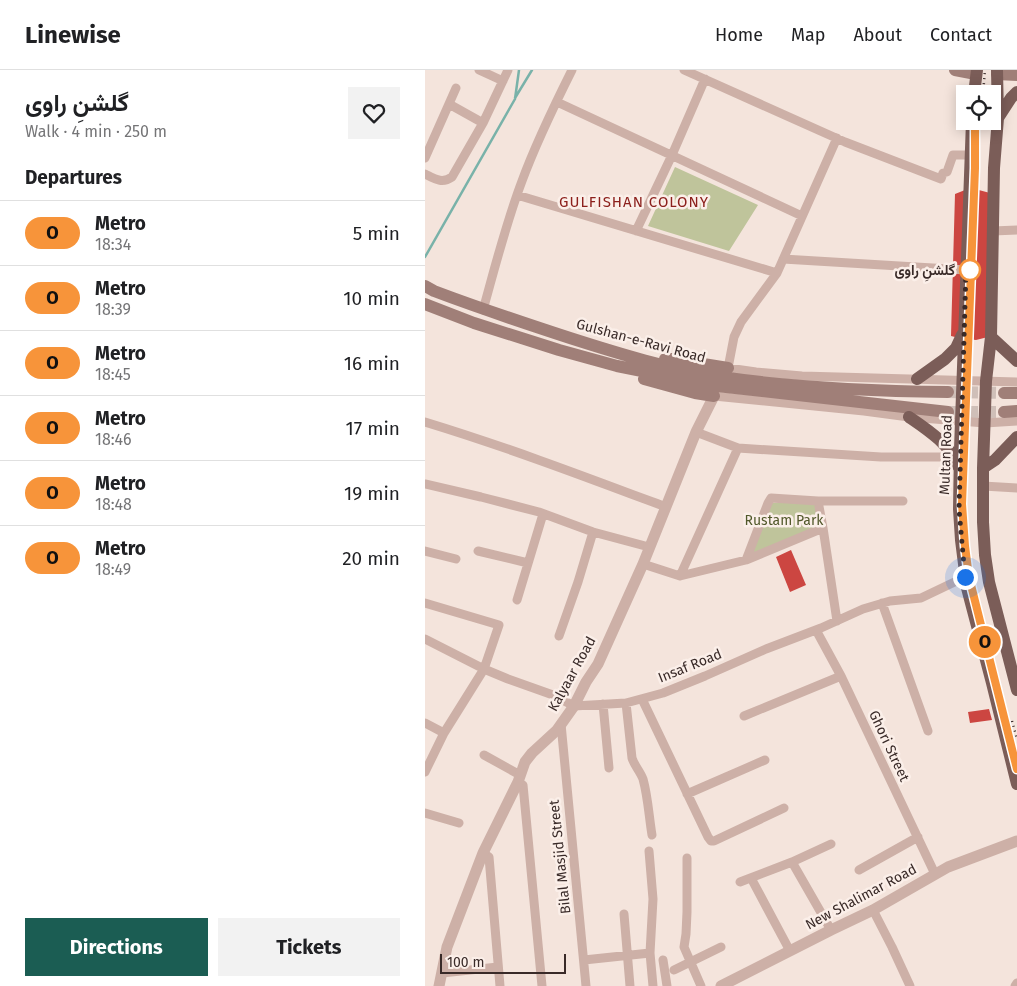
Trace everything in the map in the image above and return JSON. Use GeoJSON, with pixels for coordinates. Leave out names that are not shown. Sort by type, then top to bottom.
{"type":"FeatureCollection","features":[{"type":"Feature","properties":{"kind":"main road"},"geometry":{"type":"LineString","coordinates":[[955,70],[977,72],[975,85]]}},
{"type":"Feature","properties":{"kind":"main road"},"geometry":{"type":"LineString","coordinates":[[997,85],[997,72],[1017,75]]}},
{"type":"Feature","properties":{"kind":"main road"},"geometry":{"type":"LineString","coordinates":[[1001,112],[1017,92]]}},
{"type":"Feature","properties":{"kind":"main road","name":"Multan Road"},"geometry":{"type":"LineString","coordinates":[[972,130],[959,509],[967,588],[993,683],[1017,784]]}},
{"type":"Feature","properties":{"kind":"main road"},"geometry":{"type":"LineString","coordinates":[[996,130],[991,337],[983,468],[983,538],[989,582],[1017,690]]}},
{"type":"Feature","properties":{"kind":"main road","name":"Gulshan-e-Ravi Road"},"geometry":{"type":"LineString","coordinates":[[429,288],[501,316],[664,366],[720,377],[809,387],[948,392]]}},
{"type":"Feature","properties":{"kind":"main road","name":"Gulshan-e-Ravi Road"},"geometry":{"type":"LineString","coordinates":[[427,307],[559,350],[617,366],[717,386],[948,412]]}},
{"type":"Feature","properties":{"kind":"main road"},"geometry":{"type":"LineString","coordinates":[[496,329],[501,316]]}},
{"type":"Feature","properties":{"kind":"main road"},"geometry":{"type":"LineString","coordinates":[[917,380],[957,348],[964,329]]}},
{"type":"Feature","properties":{"kind":"main road"},"geometry":{"type":"LineString","coordinates":[[991,337],[1017,362]]}},
{"type":"Feature","properties":{"kind":"main road"},"geometry":{"type":"LineString","coordinates":[[647,361],[672,359],[728,368]]}},
{"type":"Feature","properties":{"kind":"main road"},"geometry":{"type":"LineString","coordinates":[[617,366],[632,376],[695,393],[714,396]]}},
{"type":"Feature","properties":{"kind":"main road"},"geometry":{"type":"LineString","coordinates":[[909,417],[938,438],[955,457],[960,470]]}},
{"type":"Feature","properties":{"kind":"main road"},"geometry":{"type":"LineString","coordinates":[[983,468],[995,460],[1017,437]]}},
{"type":"Feature","properties":{"kind":"street"},"geometry":{"type":"LineString","coordinates":[[479,70],[503,82]]}},
{"type":"Feature","properties":{"kind":"street"},"geometry":{"type":"LineString","coordinates":[[425,174],[439,181],[448,180],[453,177],[483,123],[508,70]]}},
{"type":"Feature","properties":{"kind":"street"},"geometry":{"type":"LineString","coordinates":[[483,310],[522,180],[572,70]]}},
{"type":"Feature","properties":{"kind":"street"},"geometry":{"type":"LineString","coordinates":[[684,70],[837,138],[941,179],[943,173],[947,172],[953,155],[971,155]]}},
{"type":"Feature","properties":{"kind":"street"},"geometry":{"type":"LineString","coordinates":[[636,231],[705,79]]}},
{"type":"Feature","properties":{"kind":"street"},"geometry":{"type":"LineString","coordinates":[[425,158],[456,88]]}},
{"type":"Feature","properties":{"kind":"street"},"geometry":{"type":"LineString","coordinates":[[557,102],[802,216]]}},
{"type":"Feature","properties":{"kind":"street"},"geometry":{"type":"LineString","coordinates":[[449,104],[483,123]]}},
{"type":"Feature","properties":{"kind":"street"},"geometry":{"type":"LineString","coordinates":[[837,138],[777,273],[741,322],[733,337],[728,368],[802,376],[1017,382]]}},
{"type":"Feature","properties":{"kind":"street"},"geometry":{"type":"LineString","coordinates":[[517,195],[777,273]]}},
{"type":"Feature","properties":{"kind":"street"},"geometry":{"type":"LineString","coordinates":[[993,231],[1017,230]]}},
{"type":"Feature","properties":{"kind":"street"},"geometry":{"type":"LineString","coordinates":[[783,259],[966,270]]}},
{"type":"Feature","properties":{"kind":"street"},"geometry":{"type":"LineString","coordinates":[[714,396],[909,417],[985,422],[1017,421]]}},
{"type":"Feature","properties":{"kind":"street","name":"Kalyaar Road"},"geometry":{"type":"LineString","coordinates":[[439,986],[447,947],[483,853],[525,762],[557,730],[574,706],[598,664],[643,564],[696,432],[714,396]]}},
{"type":"Feature","properties":{"kind":"street"},"geometry":{"type":"LineString","coordinates":[[425,422],[465,434],[666,507]]}},
{"type":"Feature","properties":{"kind":"street"},"geometry":{"type":"LineString","coordinates":[[696,432],[738,448],[881,457],[955,457]]}},
{"type":"Feature","properties":{"kind":"street"},"geometry":{"type":"LineString","coordinates":[[680,576],[738,448]]}},
{"type":"Feature","properties":{"kind":"street"},"geometry":{"type":"LineString","coordinates":[[425,484],[543,514],[593,532],[649,547]]}},
{"type":"Feature","properties":{"kind":"street"},"geometry":{"type":"LineString","coordinates":[[983,486],[1017,488]]}},
{"type":"Feature","properties":{"kind":"street"},"geometry":{"type":"LineString","coordinates":[[746,560],[767,503],[771,498],[818,501],[903,501]]}},
{"type":"Feature","properties":{"kind":"street"},"geometry":{"type":"LineString","coordinates":[[818,501],[837,621]]}},
{"type":"Feature","properties":{"kind":"street"},"geometry":{"type":"LineString","coordinates":[[517,600],[543,514]]}},
{"type":"Feature","properties":{"kind":"street"},"geometry":{"type":"LineString","coordinates":[[643,564],[680,576],[746,560],[823,528]]}},
{"type":"Feature","properties":{"kind":"street"},"geometry":{"type":"LineString","coordinates":[[559,636],[593,532]]}},
{"type":"Feature","properties":{"kind":"street"},"geometry":{"type":"LineString","coordinates":[[425,551],[456,559]]}},
{"type":"Feature","properties":{"kind":"street"},"geometry":{"type":"LineString","coordinates":[[478,551],[528,563]]}},
{"type":"Feature","properties":{"kind":"street","name":"Insaf Road"},"geometry":{"type":"LineString","coordinates":[[574,706],[626,703],[663,693],[766,648],[863,610],[890,601],[921,598],[965,577]]}},
{"type":"Feature","properties":{"kind":"street"},"geometry":{"type":"LineString","coordinates":[[425,603],[499,625],[484,669],[444,733],[425,772]]}},
{"type":"Feature","properties":{"kind":"street"},"geometry":{"type":"LineString","coordinates":[[882,604],[929,731]]}},
{"type":"Feature","properties":{"kind":"street","name":"Ghori Street"},"geometry":{"type":"LineString","coordinates":[[816,630],[841,676],[935,874]]}},
{"type":"Feature","properties":{"kind":"street"},"geometry":{"type":"LineString","coordinates":[[425,639],[484,669],[553,695],[574,706]]}},
{"type":"Feature","properties":{"kind":"street"},"geometry":{"type":"LineString","coordinates":[[744,716],[841,676]]}},
{"type":"Feature","properties":{"kind":"street"},"geometry":{"type":"LineString","coordinates":[[642,699],[707,837],[711,841],[784,808]]}},
{"type":"Feature","properties":{"kind":"street"},"geometry":{"type":"LineString","coordinates":[[626,703],[632,758],[633,763],[643,778],[652,835]]}},
{"type":"Feature","properties":{"kind":"street"},"geometry":{"type":"LineString","coordinates":[[603,704],[609,768]]}},
{"type":"Feature","properties":{"kind":"street"},"geometry":{"type":"LineString","coordinates":[[425,723],[444,733]]}},
{"type":"Feature","properties":{"kind":"street","name":"Bilal Masjid Street"},"geometry":{"type":"LineString","coordinates":[[561,724],[586,986]]}},
{"type":"Feature","properties":{"kind":"street"},"geometry":{"type":"LineString","coordinates":[[484,755],[519,778],[523,785],[542,986]]}},
{"type":"Feature","properties":{"kind":"street"},"geometry":{"type":"LineString","coordinates":[[687,794],[765,760]]}},
{"type":"Feature","properties":{"kind":"street"},"geometry":{"type":"LineString","coordinates":[[425,813],[459,823]]}},
{"type":"Feature","properties":{"kind":"street"},"geometry":{"type":"LineString","coordinates":[[859,870],[917,837]]}},
{"type":"Feature","properties":{"kind":"street","name":"New Shalimar Road"},"geometry":{"type":"LineString","coordinates":[[721,986],[873,910],[948,867],[1017,840]]}},
{"type":"Feature","properties":{"kind":"street"},"geometry":{"type":"LineString","coordinates":[[739,882],[792,862],[831,844]]}},
{"type":"Feature","properties":{"kind":"street"},"geometry":{"type":"LineString","coordinates":[[649,851],[653,899],[650,953],[653,986]]}},
{"type":"Feature","properties":{"kind":"street"},"geometry":{"type":"LineString","coordinates":[[483,853],[489,857],[500,986]]}},
{"type":"Feature","properties":{"kind":"street"},"geometry":{"type":"LineString","coordinates":[[687,858],[687,912],[684,947],[701,986]]}},
{"type":"Feature","properties":{"kind":"street"},"geometry":{"type":"LineString","coordinates":[[792,862],[831,930]]}},
{"type":"Feature","properties":{"kind":"street"},"geometry":{"type":"LineString","coordinates":[[751,878],[790,951]]}},
{"type":"Feature","properties":{"kind":"street"},"geometry":{"type":"LineString","coordinates":[[873,910],[910,986]]}},
{"type":"Feature","properties":{"kind":"street"},"geometry":{"type":"LineString","coordinates":[[625,914],[630,986]]}},
{"type":"Feature","properties":{"kind":"street"},"geometry":{"type":"LineString","coordinates":[[675,970],[721,947]]}},
{"type":"Feature","properties":{"kind":"street"},"geometry":{"type":"LineString","coordinates":[[583,960],[650,953]]}},
{"type":"Feature","properties":{"kind":"street"},"geometry":{"type":"LineString","coordinates":[[663,960],[667,986]]}},
{"type":"Feature","properties":{"kind":"street"},"geometry":{"type":"LineString","coordinates":[[442,973],[498,967]]}},
{"type":"Feature","properties":{"kind":"green space"},"geometry":{"type":"Polygon","coordinates":[[[675,167],[758,205],[729,251],[648,226],[675,167]]]}},
{"type":"Feature","properties":{"kind":"green space","name":"Rustam Park"},"geometry":{"type":"Polygon","coordinates":[[[818,501],[821,528],[746,560],[768,503],[818,501]]]}},
{"type":"Feature","properties":{"kind":"building"},"geometry":{"type":"Polygon","coordinates":[[[975,189],[990,193],[988,337],[976,340],[951,336],[955,194],[975,189]]]}},
{"type":"Feature","properties":{"kind":"building"},"geometry":{"type":"Polygon","coordinates":[[[791,550],[806,585],[790,592],[776,557],[791,550]]]}},
{"type":"Feature","properties":{"kind":"building"},"geometry":{"type":"Polygon","coordinates":[[[989,709],[992,720],[970,723],[968,712],[989,709]]]}},
{"type":"Feature","properties":{"kind":"waterway"},"geometry":{"type":"LineString","coordinates":[[425,257],[515,99],[519,70]]}},
{"type":"Feature","properties":{"kind":"waterway"},"geometry":{"type":"LineString","coordinates":[[515,98],[532,70]]}},
{"type":"Feature","properties":{"kind":"tunnel"},"geometry":{"type":"LineString","coordinates":[[948,392],[1004,393]]}},
{"type":"Feature","properties":{"kind":"tunnel"},"geometry":{"type":"LineString","coordinates":[[948,412],[1004,412]]}},
{"type":"Feature","properties":{"kind":"railway"},"geometry":{"type":"LineString","coordinates":[[984,85],[985,70]]}},
{"type":"Feature","properties":{"kind":"railway"},"geometry":{"type":"LineString","coordinates":[[975,130],[962,504],[969,577],[1017,769]]}},
{"type":"Feature","properties":{"kind":"railway"},"geometry":{"type":"LineString","coordinates":[[1012,721],[1017,739]]}},
{"type":"Feature","properties":{"kind":"metro line","name":"O"},"geometry":{"type":"LineString","coordinates":[[975,130],[962,504],[969,577],[1017,769]]}},
{"type":"Feature","properties":{"kind":"place","name":"گلشنِ راوی"},"geometry":{"type":"Point","coordinates":[970,270]}},
{"type":"Feature","properties":{"kind":"district","name":"GULFISHAN COLONY"},"geometry":{"type":"Point","coordinates":[634,202]}},
{"type":"Feature","properties":{"kind":"route"},"geometry":{"type":"LineString","coordinates":[[965,577],[959,509],[966,270],[970,270]]}}]}
